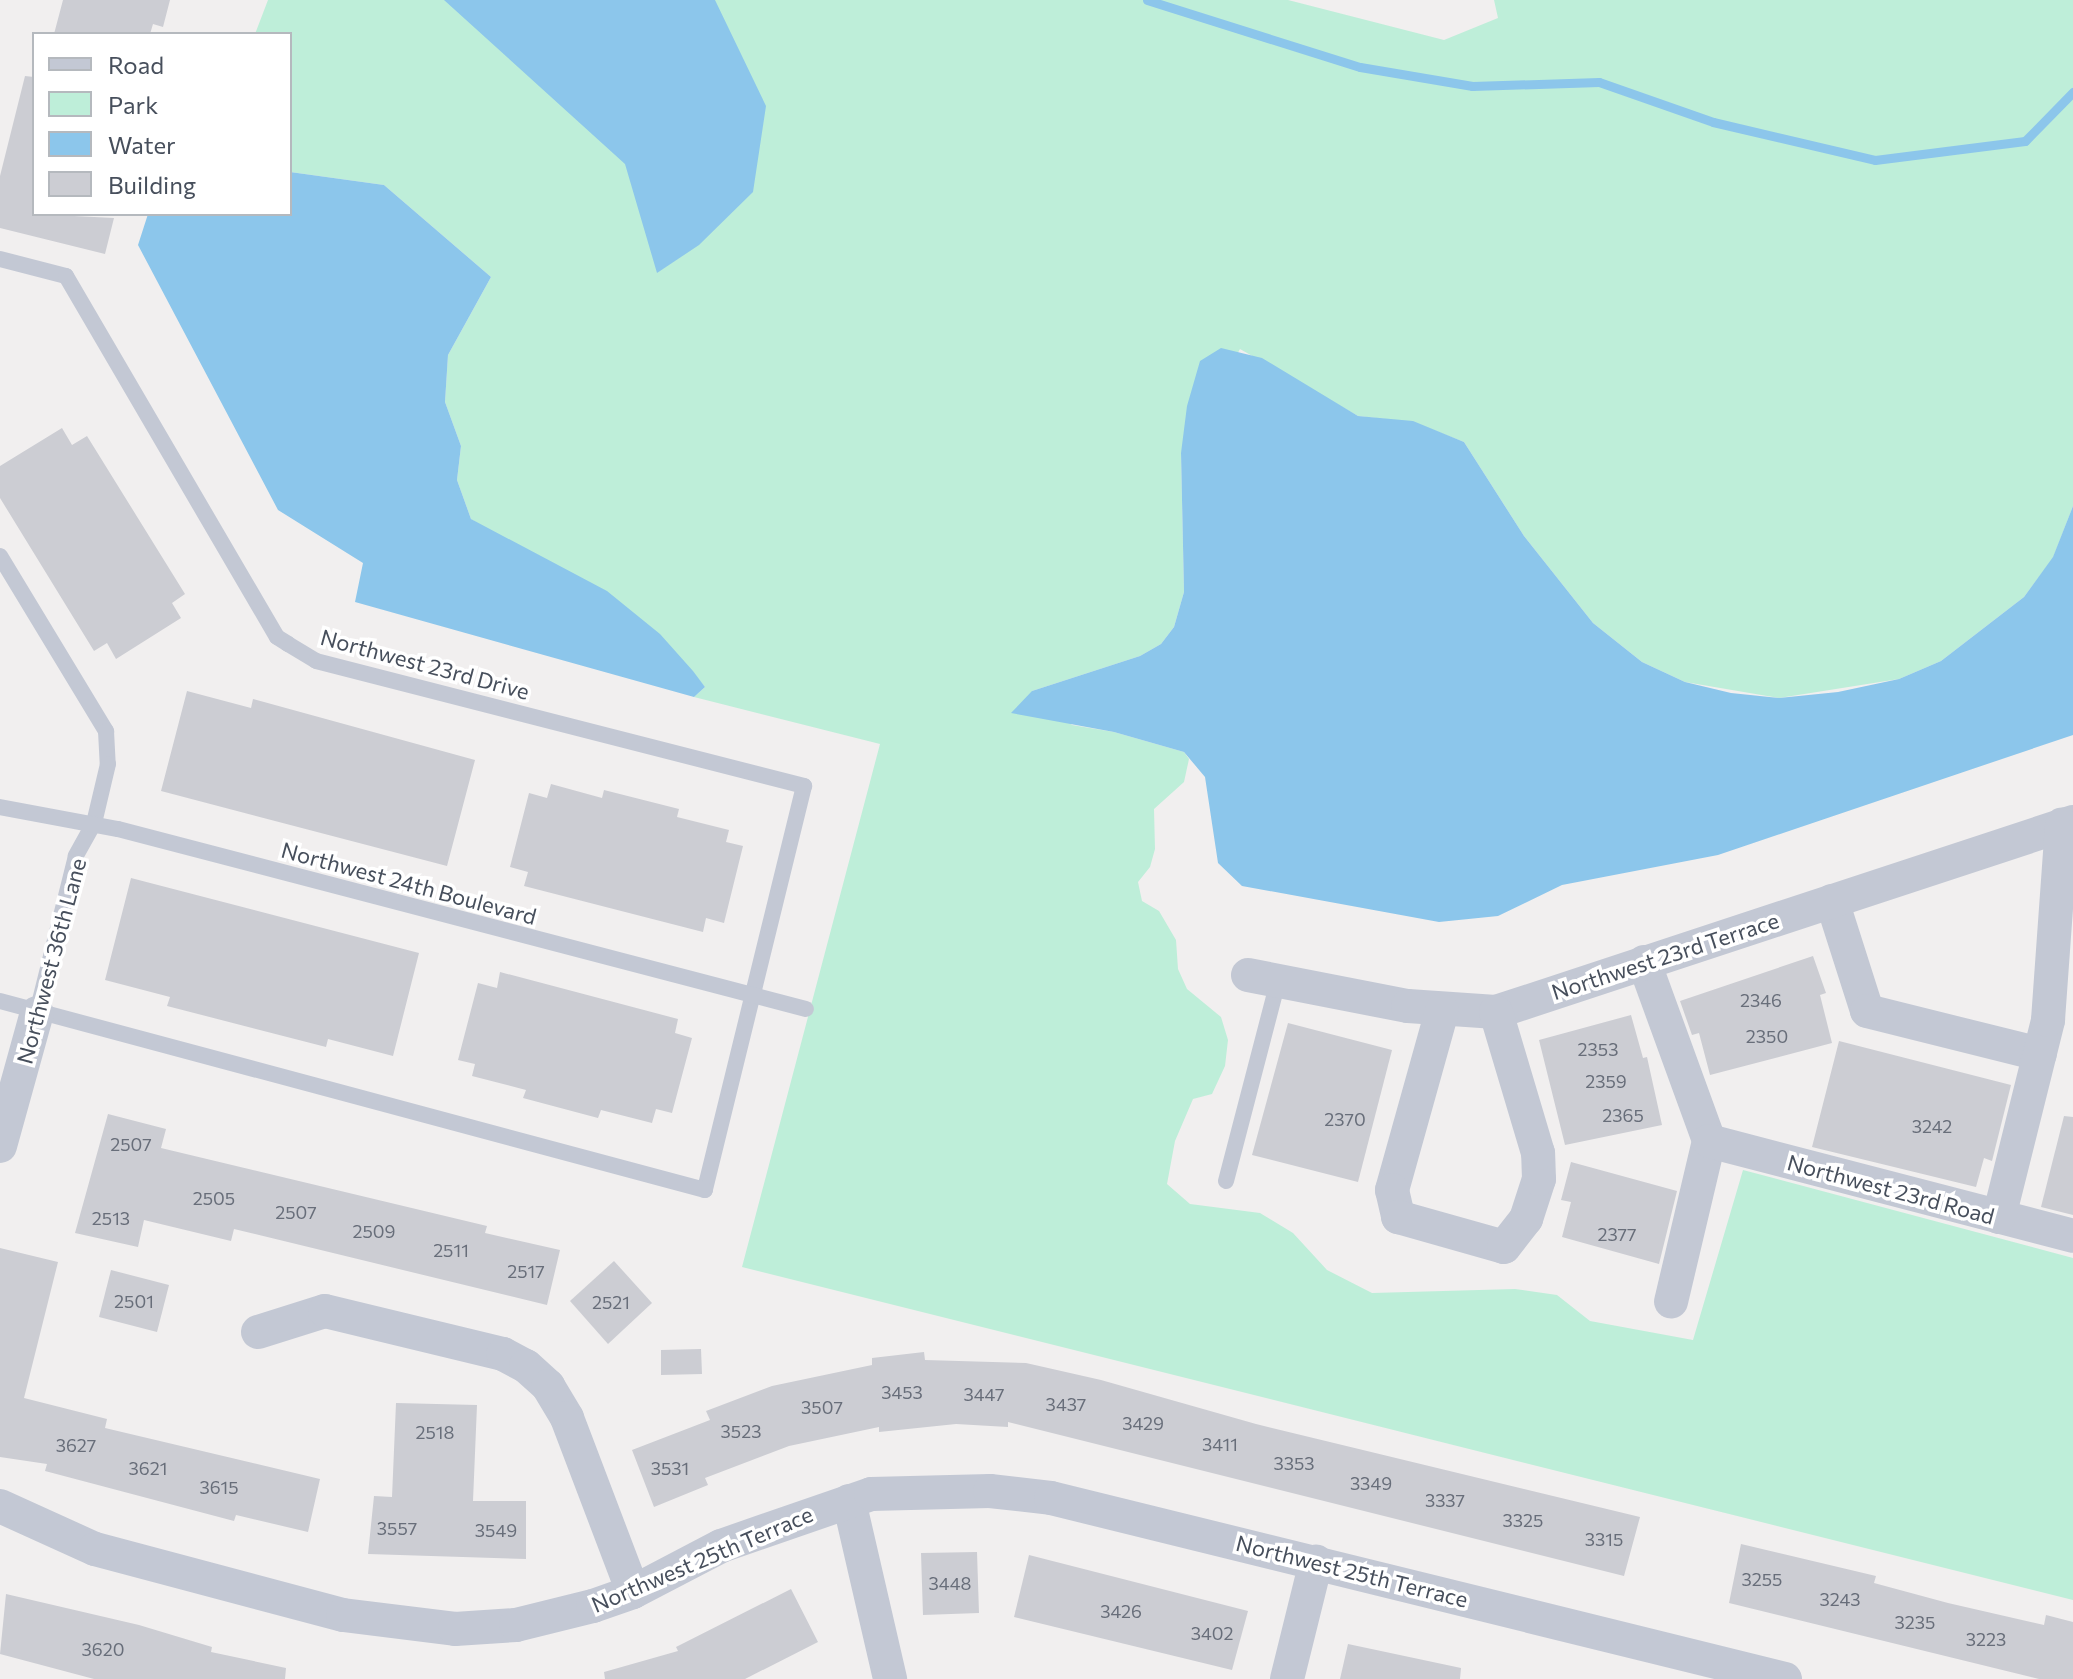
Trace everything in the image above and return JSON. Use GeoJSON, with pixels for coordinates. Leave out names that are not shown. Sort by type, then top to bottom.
{"type":"FeatureCollection","features":[{"type":"Feature","properties":{"kind":"street","name":"Northwest 23rd Terrace"},"geometry":{"type":"LineString","coordinates":[[1263,978],[1442,1011],[1496,1012],[2068,823]]}},
{"type":"Feature","properties":{"kind":"street"},"geometry":{"type":"LineString","coordinates":[[1999,1217],[2040,1054],[2068,823]]}},
{"type":"Feature","properties":{"kind":"street"},"geometry":{"type":"LineString","coordinates":[[1832,901],[1867,1011],[2040,1054]]}},
{"type":"Feature","properties":{"kind":"street"},"geometry":{"type":"LineString","coordinates":[[1644,962],[1709,1141],[1671,1302]]}},
{"type":"Feature","properties":{"kind":"street"},"geometry":{"type":"LineString","coordinates":[[1442,1011],[1392,1190],[1398,1217],[1504,1247],[1526,1219],[1539,1179],[1538,1153],[1496,1012]]}},
{"type":"Feature","properties":{"kind":"street","name":"Northwest 36th Lane"},"geometry":{"type":"LineString","coordinates":[[0,1146],[37,1013]]}},
{"type":"Feature","properties":{"kind":"street","name":"Northwest 23rd Road"},"geometry":{"type":"LineString","coordinates":[[1709,1141],[2073,1236]]}},
{"type":"Feature","properties":{"kind":"street"},"geometry":{"type":"LineString","coordinates":[[258,1332],[325,1311],[503,1354],[526,1366],[548,1386],[567,1418],[633,1592]]}},
{"type":"Feature","properties":{"kind":"street","name":"Northwest 25th Terrace"},"geometry":{"type":"LineString","coordinates":[[0,1506],[95,1549],[395,1624],[516,1625],[633,1592],[721,1546],[871,1494],[961,1491],[1051,1498],[1785,1679]]}},
{"type":"Feature","properties":{"kind":"street"},"geometry":{"type":"LineString","coordinates":[[849,1501],[890,1679]]}},
{"type":"Feature","properties":{"kind":"street"},"geometry":{"type":"LineString","coordinates":[[1287,1679],[1316,1562]]}},
{"type":"Feature","properties":{"kind":"lane","name":"Northwest 23rd Drive"},"geometry":{"type":"LineString","coordinates":[[0,259],[66,276],[277,637],[316,661],[804,786],[755,995]]}},
{"type":"Feature","properties":{"kind":"lane"},"geometry":{"type":"LineString","coordinates":[[0,556],[106,731],[108,764],[94,823]]}},
{"type":"Feature","properties":{"kind":"lane","name":"Northwest 24th Boulevard"},"geometry":{"type":"LineString","coordinates":[[0,807],[94,823],[806,1009]]}},
{"type":"Feature","properties":{"kind":"lane","name":"Northwest 36th Lane"},"geometry":{"type":"LineString","coordinates":[[37,1013],[76,856],[94,823]]}},
{"type":"Feature","properties":{"kind":"lane"},"geometry":{"type":"LineString","coordinates":[[1226,1181],[1263,978]]}},
{"type":"Feature","properties":{"kind":"lane"},"geometry":{"type":"LineString","coordinates":[[0,1001],[705,1190],[755,995]]}},
{"type":"Feature","properties":{"kind":"green space"},"geometry":{"type":"Polygon","coordinates":[[[268,0],[1288,0],[1444,40],[1498,18],[1494,0],[2073,0],[2073,506],[2053,558],[2024,597],[1941,661],[1899,679],[1779,698],[1685,682],[1642,662],[1593,623],[1524,536],[1464,442],[1413,422],[1358,416],[1240,349],[1181,453],[1184,592],[1174,627],[1161,644],[1140,656],[1032,691],[1072,725],[1114,732],[1184,752],[1189,759],[1184,782],[1154,809],[1155,849],[1150,867],[1138,882],[1142,901],[1159,911],[1176,940],[1178,969],[1187,989],[1221,1017],[1228,1040],[1225,1066],[1212,1094],[1193,1099],[1175,1141],[1167,1184],[1190,1204],[1260,1213],[1293,1233],[1327,1270],[1372,1293],[1515,1289],[1557,1295],[1590,1321],[1693,1340],[1743,1170],[2073,1258],[2073,1600],[742,1267],[880,744],[694,697],[705,687],[680,658],[471,519],[457,480],[461,446],[445,402],[448,355],[491,277],[384,185],[292,172],[292,32],[256,32],[268,0]]]}},
{"type":"Feature","properties":{"kind":"water"},"geometry":{"type":"Polygon","coordinates":[[[444,0],[715,0],[766,106],[753,192],[699,245],[657,273],[625,164],[444,0]]]}},
{"type":"Feature","properties":{"kind":"water"},"geometry":{"type":"Polygon","coordinates":[[[292,172],[384,185],[491,277],[448,355],[445,402],[461,446],[457,480],[471,519],[607,591],[660,634],[705,687],[694,697],[355,602],[363,563],[278,510],[138,245],[147,216],[292,216],[292,172]]]}},
{"type":"Feature","properties":{"kind":"water"},"geometry":{"type":"Polygon","coordinates":[[[1221,348],[1262,358],[1358,416],[1413,421],[1464,442],[1524,536],[1593,623],[1642,662],[1685,682],[1731,693],[1779,698],[1838,692],[1899,679],[1941,661],[2024,597],[2053,557],[2073,506],[2073,735],[1718,855],[1562,885],[1498,916],[1439,922],[1242,886],[1218,863],[1205,777],[1184,752],[1114,732],[1011,713],[1032,691],[1140,656],[1161,644],[1174,627],[1184,592],[1181,453],[1187,406],[1200,361],[1221,348]]]}},
{"type":"Feature","properties":{"kind":"building"},"geometry":{"type":"Polygon","coordinates":[[[63,0],[170,0],[163,27],[153,24],[151,32],[55,32],[63,0]]]}},
{"type":"Feature","properties":{"kind":"building"},"geometry":{"type":"Polygon","coordinates":[[[25,76],[32,77],[32,216],[114,218],[105,254],[0,228],[0,176],[25,76]]]}},
{"type":"Feature","properties":{"kind":"building"},"geometry":{"type":"Polygon","coordinates":[[[62,428],[72,445],[87,436],[185,594],[172,603],[181,618],[116,659],[107,643],[94,651],[0,498],[0,466],[62,428]]]}},
{"type":"Feature","properties":{"kind":"building"},"geometry":{"type":"Polygon","coordinates":[[[187,691],[251,708],[253,699],[475,760],[447,866],[161,791],[187,691]]]}},
{"type":"Feature","properties":{"kind":"building"},"geometry":{"type":"Polygon","coordinates":[[[551,784],[602,798],[604,790],[679,809],[677,817],[729,830],[726,842],[743,846],[724,923],[706,918],[703,932],[524,886],[528,872],[510,867],[529,793],[547,798],[551,784]]]}},
{"type":"Feature","properties":{"kind":"building"},"geometry":{"type":"Polygon","coordinates":[[[131,878],[419,953],[393,1056],[328,1039],[326,1047],[167,1006],[170,997],[105,980],[131,878]]]}},
{"type":"Feature","properties":{"kind":"building"},"geometry":{"type":"Polygon","coordinates":[[[1813,956],[1826,993],[1820,995],[1832,1043],[1710,1075],[1699,1033],[1692,1035],[1680,1001],[1813,956]]]}},
{"type":"Feature","properties":{"kind":"building"},"geometry":{"type":"Polygon","coordinates":[[[500,972],[678,1019],[675,1033],[692,1038],[672,1113],[656,1109],[652,1123],[601,1110],[598,1118],[523,1098],[526,1090],[472,1076],[475,1064],[458,1060],[478,983],[497,988],[500,972]]]}},
{"type":"Feature","properties":{"kind":"building"},"geometry":{"type":"Polygon","coordinates":[[[1631,1015],[1643,1058],[1647,1057],[1662,1125],[1565,1145],[1539,1040],[1631,1015]]]}},
{"type":"Feature","properties":{"kind":"building"},"geometry":{"type":"Polygon","coordinates":[[[1288,1023],[1392,1050],[1358,1182],[1252,1155],[1288,1023]]]}},
{"type":"Feature","properties":{"kind":"building"},"geometry":{"type":"Polygon","coordinates":[[[1839,1041],[2011,1085],[1992,1161],[1984,1158],[1976,1187],[1812,1147],[1839,1041]]]}},
{"type":"Feature","properties":{"kind":"building"},"geometry":{"type":"Polygon","coordinates":[[[108,1114],[166,1129],[161,1148],[487,1226],[485,1233],[560,1250],[547,1305],[234,1229],[231,1241],[144,1220],[138,1247],[75,1233],[108,1114]]]}},
{"type":"Feature","properties":{"kind":"building"},"geometry":{"type":"Polygon","coordinates":[[[2064,1116],[2073,1117],[2073,1215],[2041,1207],[2064,1116]]]}},
{"type":"Feature","properties":{"kind":"building"},"geometry":{"type":"Polygon","coordinates":[[[1571,1162],[1677,1191],[1659,1264],[1562,1237],[1571,1202],[1561,1200],[1571,1162]]]}},
{"type":"Feature","properties":{"kind":"building"},"geometry":{"type":"Polygon","coordinates":[[[0,1248],[58,1262],[24,1398],[107,1419],[105,1428],[320,1479],[308,1532],[236,1515],[234,1521],[45,1471],[47,1464],[0,1457],[0,1248]]]}},
{"type":"Feature","properties":{"kind":"building"},"geometry":{"type":"Polygon","coordinates":[[[614,1261],[652,1303],[608,1344],[570,1301],[614,1261]]]}},
{"type":"Feature","properties":{"kind":"building"},"geometry":{"type":"Polygon","coordinates":[[[111,1270],[169,1285],[157,1332],[99,1317],[111,1270]]]}},
{"type":"Feature","properties":{"kind":"building"},"geometry":{"type":"Polygon","coordinates":[[[701,1349],[702,1374],[661,1375],[661,1350],[701,1349]]]}},
{"type":"Feature","properties":{"kind":"building"},"geometry":{"type":"Polygon","coordinates":[[[924,1352],[925,1360],[1026,1363],[1101,1380],[1256,1424],[1640,1517],[1624,1576],[1008,1422],[1008,1427],[956,1424],[879,1432],[879,1427],[789,1446],[705,1478],[708,1485],[654,1507],[632,1450],[710,1420],[706,1411],[772,1386],[872,1365],[872,1358],[924,1352]]]}},
{"type":"Feature","properties":{"kind":"building"},"geometry":{"type":"Polygon","coordinates":[[[396,1403],[477,1405],[473,1501],[526,1501],[526,1559],[368,1554],[374,1496],[392,1497],[396,1403]]]}},
{"type":"Feature","properties":{"kind":"building"},"geometry":{"type":"Polygon","coordinates":[[[1741,1544],[1876,1576],[1874,1583],[1948,1603],[2044,1625],[2046,1615],[2073,1622],[2073,1679],[2039,1679],[1729,1603],[1741,1544]]]}},
{"type":"Feature","properties":{"kind":"building"},"geometry":{"type":"Polygon","coordinates":[[[977,1552],[979,1613],[923,1615],[921,1553],[977,1552]]]}},
{"type":"Feature","properties":{"kind":"building"},"geometry":{"type":"Polygon","coordinates":[[[1029,1555],[1248,1611],[1232,1670],[1014,1617],[1029,1555]]]}},
{"type":"Feature","properties":{"kind":"building"},"geometry":{"type":"Polygon","coordinates":[[[791,1589],[818,1642],[745,1679],[605,1679],[604,1672],[678,1651],[676,1647],[791,1589]]]}},
{"type":"Feature","properties":{"kind":"building"},"geometry":{"type":"Polygon","coordinates":[[[6,1594],[139,1625],[212,1647],[211,1652],[286,1668],[285,1679],[94,1679],[0,1654],[6,1594]]]}},
{"type":"Feature","properties":{"kind":"building"},"geometry":{"type":"Polygon","coordinates":[[[1348,1644],[1461,1668],[1460,1679],[1340,1679],[1348,1644]]]}},
{"type":"Feature","properties":{"kind":"waterway"},"geometry":{"type":"LineString","coordinates":[[1147,0],[1360,67],[1472,86],[1599,82],[1713,122],[1875,160],[2025,141],[2073,92]]}}]}
